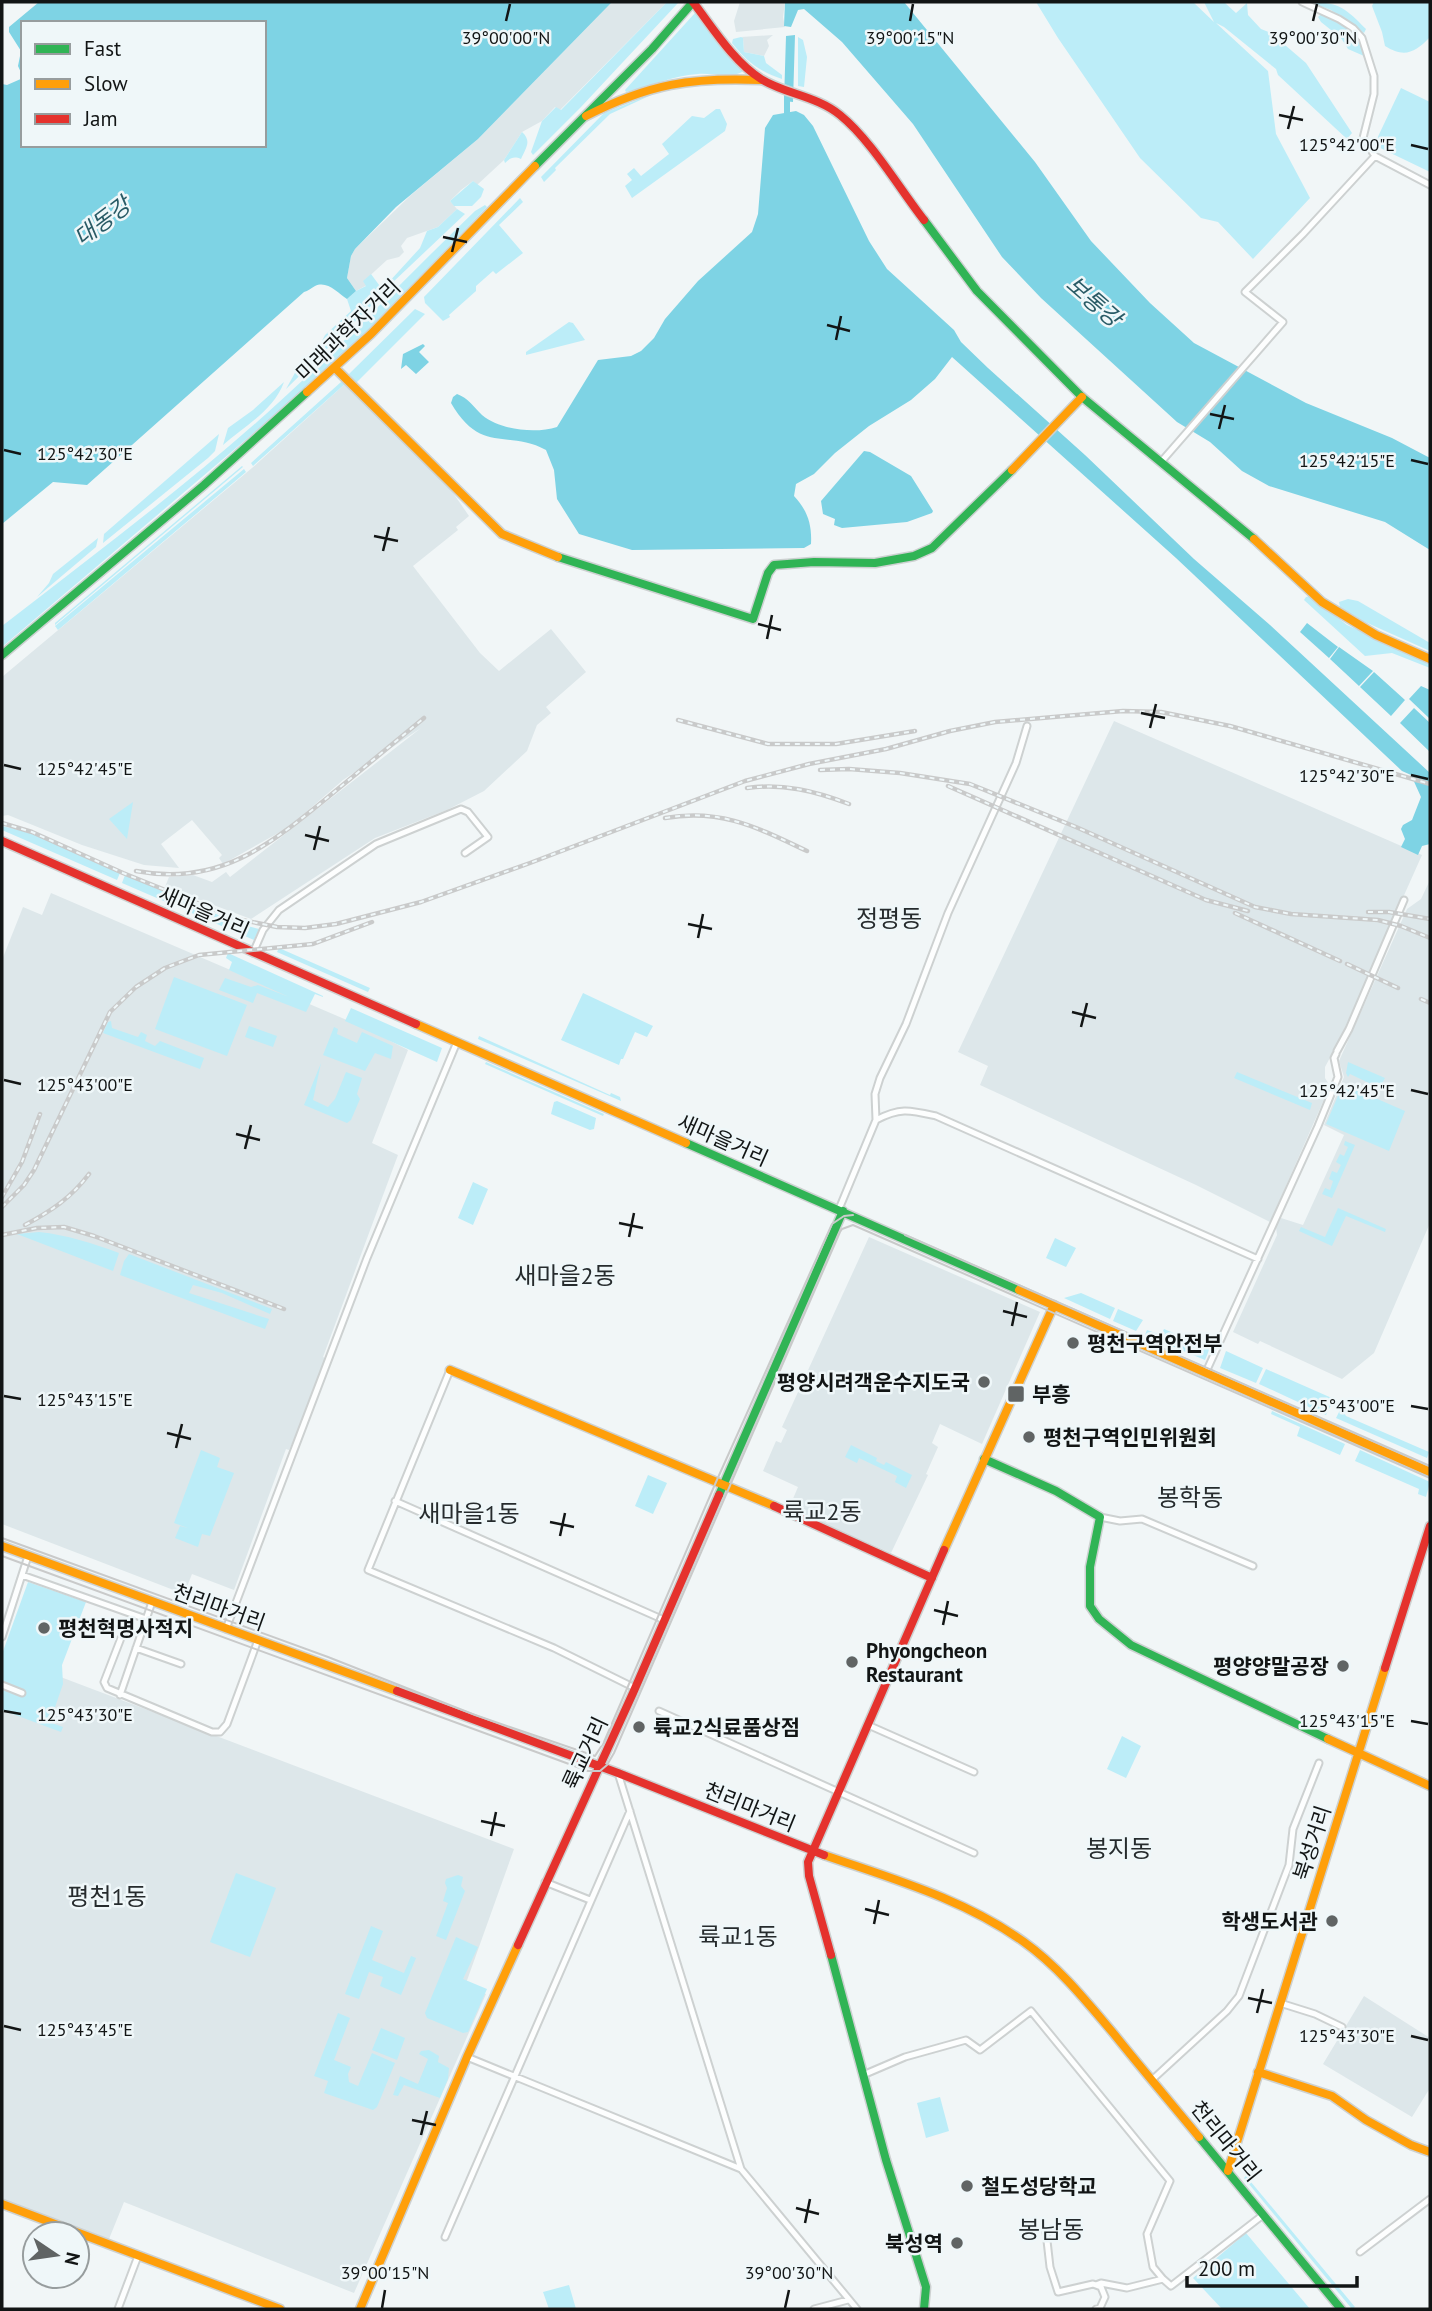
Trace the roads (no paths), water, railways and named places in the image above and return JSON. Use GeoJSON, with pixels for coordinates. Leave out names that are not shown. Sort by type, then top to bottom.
{"type":"FeatureCollection","features":[{"type":"Feature","properties":{"kind":"main road"},"geometry":{"type":"LineString","coordinates":[[693,2],[744,65],[763,80]]}},
{"type":"Feature","properties":{"kind":"main road","name":"미래과학자거리"},"geometry":{"type":"LineString","coordinates":[[2,655],[204,485],[335,368],[421,285],[652,49],[693,2]]}},
{"type":"Feature","properties":{"kind":"main road"},"geometry":{"type":"LineString","coordinates":[[580,120],[620,99],[682,80],[719,78],[763,80],[800,93],[839,114],[862,138],[977,290],[1082,397],[1250,536],[1322,602],[1376,635],[1430,659]]}},
{"type":"Feature","properties":{"kind":"main road"},"geometry":{"type":"LineString","coordinates":[[335,368],[502,534],[542,552],[753,619],[768,572],[774,565],[896,561],[922,554],[943,538],[1082,397]]}},
{"type":"Feature","properties":{"kind":"main road","name":"새마을거리"},"geometry":{"type":"LineString","coordinates":[[2,841],[1430,1472]]}},
{"type":"Feature","properties":{"kind":"main road","name":"륙교거리"},"geometry":{"type":"LineString","coordinates":[[360,2309],[467,2057],[635,1688],[841,1210]]}},
{"type":"Feature","properties":{"kind":"main road"},"geometry":{"type":"LineString","coordinates":[[924,2309],[926,2287],[863,2075],[809,1876],[808,1862],[1054,1305]]}},
{"type":"Feature","properties":{"kind":"main road"},"geometry":{"type":"LineString","coordinates":[[450,1370],[724,1484],[932,1578]]}},
{"type":"Feature","properties":{"kind":"main road"},"geometry":{"type":"LineString","coordinates":[[984,1459],[1056,1491],[1100,1517],[1090,1567],[1090,1606],[1099,1619],[1141,1651],[1430,1786]]}},
{"type":"Feature","properties":{"kind":"main road","name":"북성거리"},"geometry":{"type":"LineString","coordinates":[[1227,2171],[1430,1526]]}},
{"type":"Feature","properties":{"kind":"main road","name":"천리마거리"},"geometry":{"type":"LineString","coordinates":[[2,1546],[618,1773],[812,1851],[933,1892],[979,1914],[1013,1935],[1063,1976],[1153,2079],[1341,2309]]}},
{"type":"Feature","properties":{"kind":"main road"},"geometry":{"type":"LineString","coordinates":[[1258,2072],[1332,2096],[1366,2120],[1411,2145],[1430,2152]]}},
{"type":"Feature","properties":{"kind":"main road"},"geometry":{"type":"LineString","coordinates":[[2,2204],[280,2309]]}},
{"type":"Feature","properties":{"kind":"street"},"geometry":{"type":"LineString","coordinates":[[1302,2],[1339,19],[1362,38],[1374,76],[1374,94],[1363,138],[1375,156],[1430,185]]}},
{"type":"Feature","properties":{"kind":"street"},"geometry":{"type":"LineString","coordinates":[[1161,462],[1283,322],[1245,292],[1375,156]]}},
{"type":"Feature","properties":{"kind":"street"},"geometry":{"type":"LineString","coordinates":[[841,1210],[876,1120],[875,1094],[880,1078],[905,1024],[948,913],[1016,763],[1027,726]]}},
{"type":"Feature","properties":{"kind":"street"},"geometry":{"type":"LineString","coordinates":[[253,953],[263,930],[279,910],[376,844],[461,809],[468,812],[488,837],[464,853]]}},
{"type":"Feature","properties":{"kind":"street"},"geometry":{"type":"LineString","coordinates":[[1206,1372],[1338,1077],[1334,1058],[1336,1052],[1349,1029],[1404,900]]}},
{"type":"Feature","properties":{"kind":"street"},"geometry":{"type":"LineString","coordinates":[[226,1629],[367,1258],[457,1042]]}},
{"type":"Feature","properties":{"kind":"street"},"geometry":{"type":"LineString","coordinates":[[876,1120],[891,1112],[904,1110],[936,1116],[1258,1259]]}},
{"type":"Feature","properties":{"kind":"street"},"geometry":{"type":"LineString","coordinates":[[450,1370],[368,1570],[554,1648],[635,1688]]}},
{"type":"Feature","properties":{"kind":"street"},"geometry":{"type":"LineString","coordinates":[[395,1501],[664,1620]]}},
{"type":"Feature","properties":{"kind":"street"},"geometry":{"type":"LineString","coordinates":[[1100,1517],[1120,1521],[1142,1520],[1253,1566]]}},
{"type":"Feature","properties":{"kind":"street"},"geometry":{"type":"LineString","coordinates":[[2,1637],[28,1556]]}},
{"type":"Feature","properties":{"kind":"street"},"geometry":{"type":"LineString","coordinates":[[22,1575],[146,1619]]}},
{"type":"Feature","properties":{"kind":"street"},"geometry":{"type":"LineString","coordinates":[[120,1695],[152,1602]]}},
{"type":"Feature","properties":{"kind":"street"},"geometry":{"type":"LineString","coordinates":[[121,1638],[104,1682],[107,1688],[212,1732],[220,1732],[227,1724],[258,1640]]}},
{"type":"Feature","properties":{"kind":"street"},"geometry":{"type":"LineString","coordinates":[[136,1648],[181,1664]]}},
{"type":"Feature","properties":{"kind":"street"},"geometry":{"type":"LineString","coordinates":[[2,1685],[22,1693]]}},
{"type":"Feature","properties":{"kind":"street"},"geometry":{"type":"LineString","coordinates":[[659,1711],[974,1853]]}},
{"type":"Feature","properties":{"kind":"street"},"geometry":{"type":"LineString","coordinates":[[868,1725],[974,1772]]}},
{"type":"Feature","properties":{"kind":"street"},"geometry":{"type":"LineString","coordinates":[[1153,2079],[1227,2011],[1239,1996],[1289,1865],[1293,1829],[1319,1763]]}},
{"type":"Feature","properties":{"kind":"street"},"geometry":{"type":"LineString","coordinates":[[618,1773],[741,2169],[857,2309]]}},
{"type":"Feature","properties":{"kind":"street"},"geometry":{"type":"LineString","coordinates":[[444,2237],[630,1811]]}},
{"type":"Feature","properties":{"kind":"street"},"geometry":{"type":"LineString","coordinates":[[545,1882],[590,1900]]}},
{"type":"Feature","properties":{"kind":"street"},"geometry":{"type":"LineString","coordinates":[[1280,2003],[1342,2027]]}},
{"type":"Feature","properties":{"kind":"street"},"geometry":{"type":"LineString","coordinates":[[863,2075],[905,2057],[966,2040],[980,2050],[1031,2011],[1171,2181],[1147,2234],[1153,2267],[1163,2279],[1171,2286],[1263,2215]]}},
{"type":"Feature","properties":{"kind":"street"},"geometry":{"type":"LineString","coordinates":[[467,2057],[741,2169]]}},
{"type":"Feature","properties":{"kind":"street"},"geometry":{"type":"LineString","coordinates":[[1360,2252],[1430,2199]]}},
{"type":"Feature","properties":{"kind":"street"},"geometry":{"type":"LineString","coordinates":[[1046,2232],[1050,2267],[1058,2292],[1101,2283],[1127,2288],[1163,2279]]}},
{"type":"Feature","properties":{"kind":"street"},"geometry":{"type":"LineString","coordinates":[[118,2309],[138,2256]]}},
{"type":"Feature","properties":{"kind":"street"},"geometry":{"type":"LineString","coordinates":[[1096,2285],[1101,2287],[1105,2297]]}},
{"type":"Feature","properties":{"kind":"street"},"geometry":{"type":"LineString","coordinates":[[1096,2309],[1103,2303],[1113,2285]]}},
{"type":"Feature","properties":{"kind":"street"},"geometry":{"type":"LineString","coordinates":[[814,2309],[848,2300]]}},
{"type":"Feature","properties":{"kind":"water","name":"대동강"},"geometry":{"type":"Polygon","coordinates":[[[39,2],[612,2],[478,139],[396,207],[355,249],[347,278],[356,291],[347,299],[324,285],[304,292],[87,485],[53,482],[2,524],[2,84],[7,85],[21,79],[21,147],[266,147],[266,21],[21,21],[21,51],[9,32],[9,27],[39,2]]]}},
{"type":"Feature","properties":{"kind":"water","name":"보통강"},"geometry":{"type":"Polygon","coordinates":[[[785,2],[904,2],[1035,162],[1091,241],[1150,303],[1194,343],[1306,403],[1392,438],[1430,458],[1430,550],[1385,522],[1269,486],[1242,471],[1210,442],[1177,422],[1041,298],[1002,257],[913,124],[842,42],[804,9],[798,10],[791,27],[784,26],[785,2]]]}},
{"type":"Feature","properties":{"kind":"water"},"geometry":{"type":"Polygon","coordinates":[[[795,35],[793,102],[784,101],[786,36],[795,35]]]}},
{"type":"Feature","properties":{"kind":"water"},"geometry":{"type":"Polygon","coordinates":[[[21,51],[21,73],[18,66],[21,51]]]}},
{"type":"Feature","properties":{"kind":"water"},"geometry":{"type":"Polygon","coordinates":[[[796,111],[804,115],[813,126],[869,241],[887,269],[954,330],[961,342],[988,368],[1430,773],[1430,844],[1422,846],[1418,855],[1401,847],[1405,839],[1401,829],[1412,820],[1421,797],[1411,775],[1402,771],[1176,558],[952,357],[935,379],[911,400],[869,426],[814,474],[796,484],[794,496],[806,513],[811,531],[811,544],[804,548],[632,550],[579,534],[557,499],[554,470],[546,450],[532,444],[484,435],[462,419],[451,403],[457,394],[468,400],[482,415],[498,424],[528,430],[557,427],[598,360],[631,356],[641,351],[698,281],[752,232],[758,214],[765,128],[773,115],[796,111]]]}},
{"type":"Feature","properties":{"kind":"water"},"geometry":{"type":"Polygon","coordinates":[[[423,344],[425,346],[419,352],[429,362],[416,374],[406,365],[401,369],[403,354],[423,344]]]}},
{"type":"Feature","properties":{"kind":"water"},"geometry":{"type":"Polygon","coordinates":[[[864,451],[911,476],[932,513],[907,522],[842,528],[834,525],[835,519],[823,514],[821,501],[864,451]]]}},
{"type":"Feature","properties":{"kind":"water"},"geometry":{"type":"Polygon","coordinates":[[[1307,623],[1338,647],[1329,658],[1300,632],[1307,623]]]}},
{"type":"Feature","properties":{"kind":"water"},"geometry":{"type":"Polygon","coordinates":[[[1339,647],[1373,671],[1359,686],[1330,659],[1339,647]]]}},
{"type":"Feature","properties":{"kind":"water"},"geometry":{"type":"Polygon","coordinates":[[[1374,672],[1405,700],[1391,716],[1360,687],[1374,672]]]}},
{"type":"Feature","properties":{"kind":"water"},"geometry":{"type":"Polygon","coordinates":[[[1421,686],[1430,690],[1430,719],[1409,699],[1421,686]]]}},
{"type":"Feature","properties":{"kind":"water"},"geometry":{"type":"Polygon","coordinates":[[[1414,708],[1430,723],[1430,752],[1400,723],[1414,708]]]}},
{"type":"Feature","properties":{"kind":"waterway"},"geometry":{"type":"LineString","coordinates":[[787,94],[787,118]]}},
{"type":"Feature","properties":{"kind":"tram line"},"geometry":{"type":"LineString","coordinates":[[2,1538],[328,1657],[475,1715],[595,1756],[604,1742],[716,1482],[832,1224],[844,1216],[853,1215]]}},
{"type":"Feature","properties":{"kind":"tram line"},"geometry":{"type":"LineString","coordinates":[[2,1556],[588,1771],[600,1771],[614,1753],[840,1232],[853,1225],[1430,1478]]}},
{"type":"Feature","properties":{"kind":"tram line"},"geometry":{"type":"LineString","coordinates":[[905,1235],[1430,1466]]}},
{"type":"Feature","properties":{"kind":"railway"},"geometry":{"type":"LineString","coordinates":[[2,823],[32,832],[123,873],[237,919],[277,927],[305,928],[336,924],[421,902],[745,781],[995,722],[1123,711],[1161,712],[1230,726],[1430,784]]}},
{"type":"Feature","properties":{"kind":"railway"},"geometry":{"type":"LineString","coordinates":[[136,871],[194,873],[220,867],[244,857],[288,829],[424,718]]}},
{"type":"Feature","properties":{"kind":"railway"},"geometry":{"type":"LineString","coordinates":[[678,720],[768,744],[836,744],[915,731]]}},
{"type":"Feature","properties":{"kind":"railway"},"geometry":{"type":"LineString","coordinates":[[820,770],[900,773],[970,784],[1076,827],[1255,907],[1291,914],[1378,920],[1430,938]]}},
{"type":"Feature","properties":{"kind":"railway"},"geometry":{"type":"LineString","coordinates":[[948,786],[1206,900],[1248,911]]}},
{"type":"Feature","properties":{"kind":"railway"},"geometry":{"type":"LineString","coordinates":[[747,788],[799,789],[849,804]]}},
{"type":"Feature","properties":{"kind":"railway"},"geometry":{"type":"LineString","coordinates":[[665,818],[722,818],[755,828],[807,851]]}},
{"type":"Feature","properties":{"kind":"railway"},"geometry":{"type":"LineString","coordinates":[[1368,912],[1389,912],[1430,919]]}},
{"type":"Feature","properties":{"kind":"railway"},"geometry":{"type":"LineString","coordinates":[[1235,913],[1340,961]]}},
{"type":"Feature","properties":{"kind":"railway"},"geometry":{"type":"LineString","coordinates":[[2,1207],[24,1185],[34,1170],[110,1012],[136,987],[165,968],[199,955],[313,944],[372,922]]}},
{"type":"Feature","properties":{"kind":"railway"},"geometry":{"type":"LineString","coordinates":[[1347,964],[1398,988]]}},
{"type":"Feature","properties":{"kind":"railway"},"geometry":{"type":"LineString","coordinates":[[1421,999],[1430,1003]]}},
{"type":"Feature","properties":{"kind":"railway"},"geometry":{"type":"LineString","coordinates":[[2,1197],[22,1162],[40,1114]]}},
{"type":"Feature","properties":{"kind":"railway"},"geometry":{"type":"LineString","coordinates":[[25,1225],[60,1203],[89,1174]]}},
{"type":"Feature","properties":{"kind":"railway"},"geometry":{"type":"LineString","coordinates":[[2,1235],[37,1228],[64,1227],[284,1309]]}},
{"type":"Feature","properties":{"kind":"place","name":"평천구역안전부"},"geometry":{"type":"Point","coordinates":[1073,1343]}},
{"type":"Feature","properties":{"kind":"place","name":"평양시려객운수지도국"},"geometry":{"type":"Point","coordinates":[984,1382]}},
{"type":"Feature","properties":{"kind":"place","name":"부흥"},"geometry":{"type":"Point","coordinates":[1016,1394]}},
{"type":"Feature","properties":{"kind":"place","name":"평천구역인민위원회"},"geometry":{"type":"Point","coordinates":[1029,1437]}},
{"type":"Feature","properties":{"kind":"place","name":"평천혁명사적지"},"geometry":{"type":"Point","coordinates":[44,1628]}},
{"type":"Feature","properties":{"kind":"place","name":"Phyongcheon Restaurant"},"geometry":{"type":"Point","coordinates":[852,1662]}},
{"type":"Feature","properties":{"kind":"place","name":"평양양말공장"},"geometry":{"type":"Point","coordinates":[1343,1666]}},
{"type":"Feature","properties":{"kind":"place","name":"륙교2식료품상점"},"geometry":{"type":"Point","coordinates":[639,1727]}},
{"type":"Feature","properties":{"kind":"place","name":"학생도서관"},"geometry":{"type":"Point","coordinates":[1332,1921]}},
{"type":"Feature","properties":{"kind":"place","name":"철도성당학교"},"geometry":{"type":"Point","coordinates":[967,2186]}},
{"type":"Feature","properties":{"kind":"place","name":"북성역"},"geometry":{"type":"Point","coordinates":[957,2243]}},
{"type":"Feature","properties":{"kind":"district","name":"정평동"},"geometry":{"type":"Point","coordinates":[889,918]}},
{"type":"Feature","properties":{"kind":"district","name":"새마을2동"},"geometry":{"type":"Point","coordinates":[565,1275]}},
{"type":"Feature","properties":{"kind":"district","name":"봉학동"},"geometry":{"type":"Point","coordinates":[1190,1497]}},
{"type":"Feature","properties":{"kind":"district","name":"륙교2동"},"geometry":{"type":"Point","coordinates":[822,1511]}},
{"type":"Feature","properties":{"kind":"district","name":"새마을1동"},"geometry":{"type":"Point","coordinates":[469,1513]}},
{"type":"Feature","properties":{"kind":"district","name":"봉지동"},"geometry":{"type":"Point","coordinates":[1119,1848]}},
{"type":"Feature","properties":{"kind":"district","name":"평천1동"},"geometry":{"type":"Point","coordinates":[107,1896]}},
{"type":"Feature","properties":{"kind":"district","name":"륙교1동"},"geometry":{"type":"Point","coordinates":[738,1936]}},
{"type":"Feature","properties":{"kind":"district","name":"봉남동"},"geometry":{"type":"Point","coordinates":[1051,2229]}}]}
